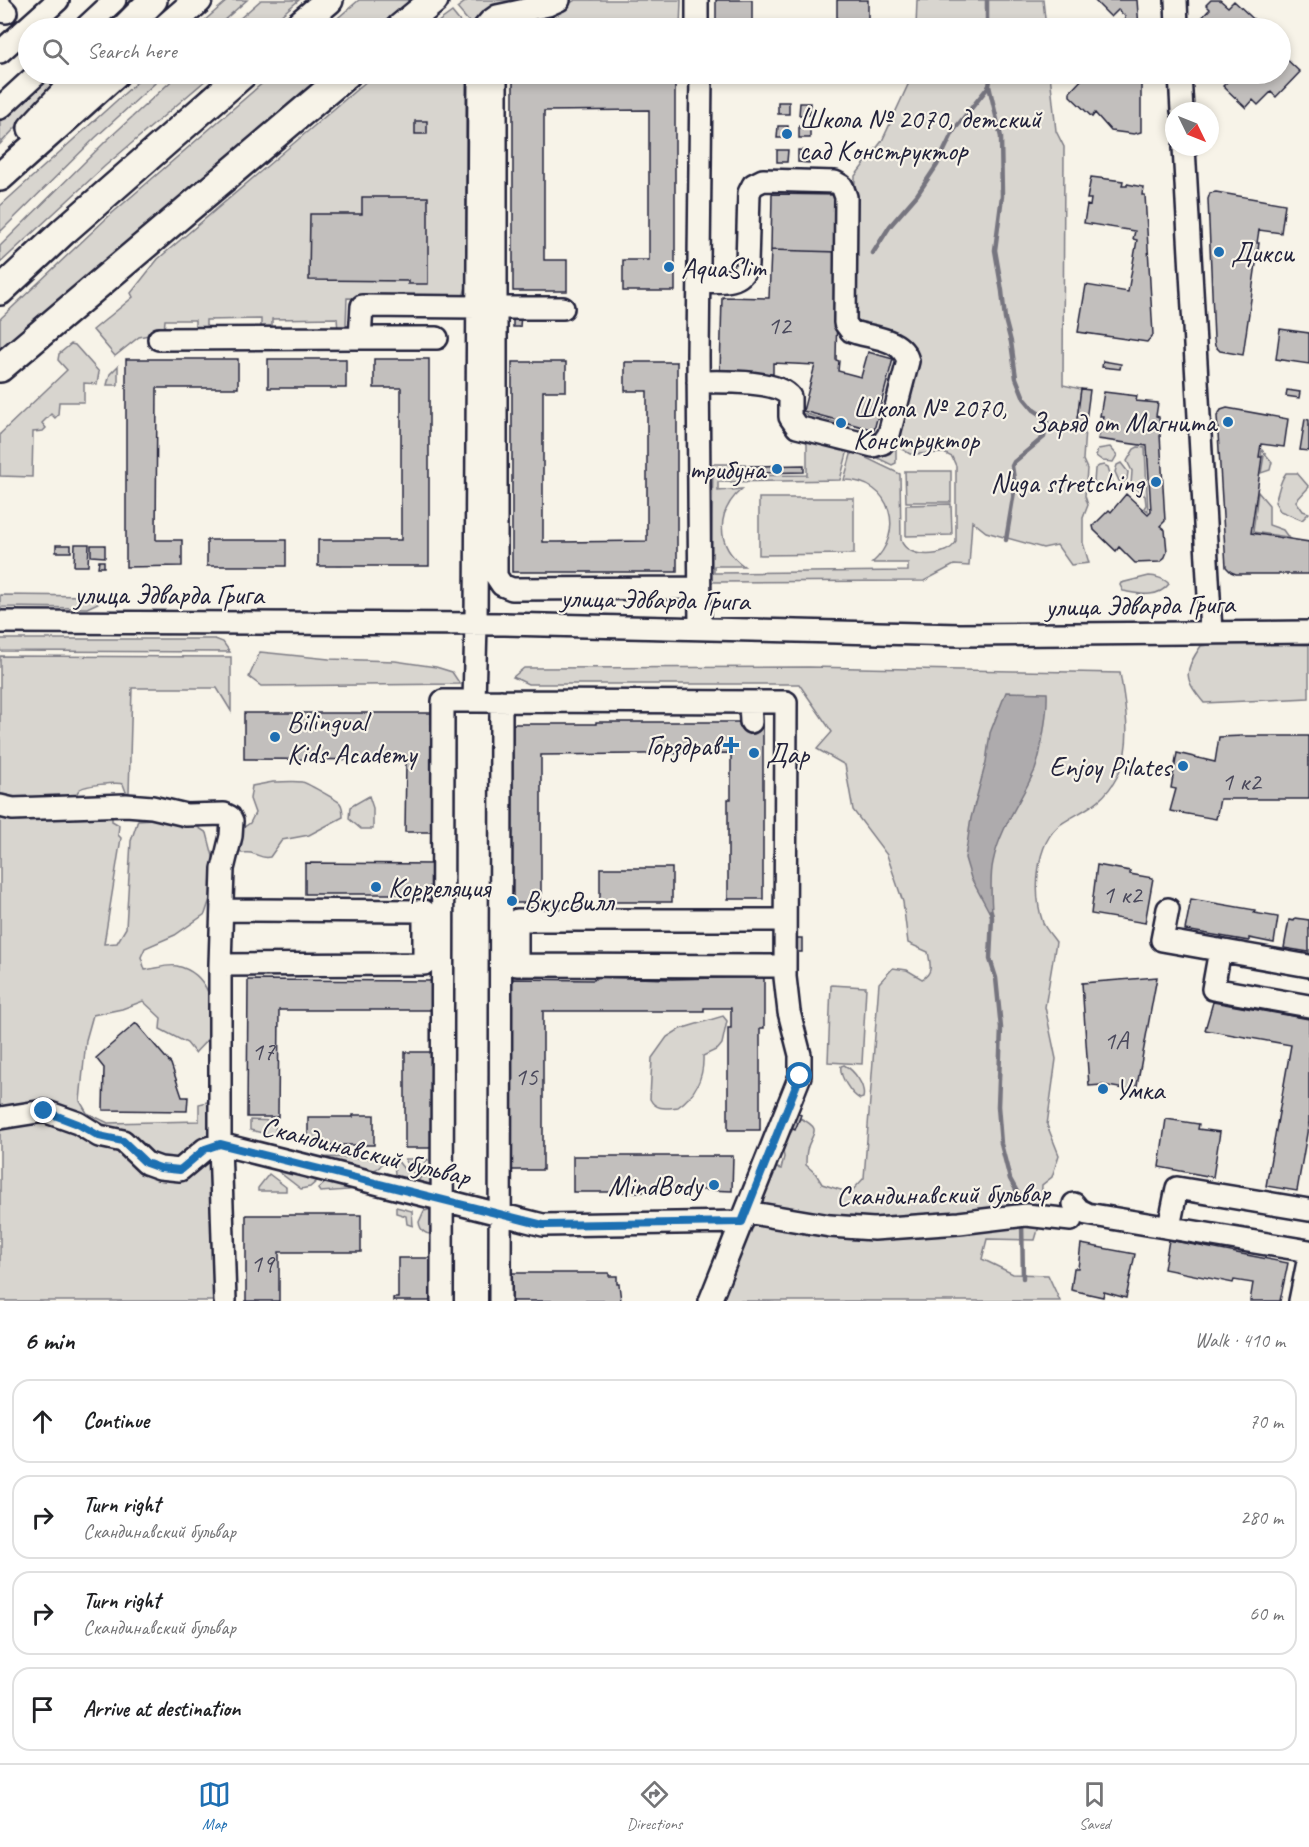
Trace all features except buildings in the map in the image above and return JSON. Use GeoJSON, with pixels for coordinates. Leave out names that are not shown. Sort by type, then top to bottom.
{"type":"FeatureCollection","features":[{"type":"Feature","properties":{"kind":"main road"},"geometry":{"type":"LineString","coordinates":[[135,18],[153,0]]}},
{"type":"Feature","properties":{"kind":"main road"},"geometry":{"type":"LineString","coordinates":[[177,18],[198,0]]}},
{"type":"Feature","properties":{"kind":"main road"},"geometry":{"type":"LineString","coordinates":[[308,18],[329,0]]}},
{"type":"Feature","properties":{"kind":"main road"},"geometry":{"type":"LineString","coordinates":[[412,18],[434,0]]}},
{"type":"Feature","properties":{"kind":"main road"},"geometry":{"type":"LineString","coordinates":[[0,165],[73,84]]}},
{"type":"Feature","properties":{"kind":"main road"},"geometry":{"type":"LineString","coordinates":[[0,177],[104,84]]}},
{"type":"Feature","properties":{"kind":"main road"},"geometry":{"type":"LineString","coordinates":[[0,291],[64,231],[232,84]]}},
{"type":"Feature","properties":{"kind":"main road"},"geometry":{"type":"LineString","coordinates":[[0,368],[335,84]]}},
{"type":"Feature","properties":{"kind":"street"},"geometry":{"type":"LineString","coordinates":[[96,18],[115,0]]}},
{"type":"Feature","properties":{"kind":"street"},"geometry":{"type":"LineString","coordinates":[[494,18],[548,5],[559,0]]}},
{"type":"Feature","properties":{"kind":"street"},"geometry":{"type":"LineString","coordinates":[[697,0],[697,18]]}},
{"type":"Feature","properties":{"kind":"street"},"geometry":{"type":"LineString","coordinates":[[1176,0],[1177,18]]}},
{"type":"Feature","properties":{"kind":"street"},"geometry":{"type":"LineString","coordinates":[[35,18],[50,3]]}},
{"type":"Feature","properties":{"kind":"street"},"geometry":{"type":"LineString","coordinates":[[0,52],[18,34]]}},
{"type":"Feature","properties":{"kind":"street"},"geometry":{"type":"LineString","coordinates":[[0,108],[26,84]]}},
{"type":"Feature","properties":{"kind":"street"},"geometry":{"type":"LineString","coordinates":[[479,84],[495,571],[498,581],[512,589],[698,588]]}},
{"type":"Feature","properties":{"kind":"street"},"geometry":{"type":"LineString","coordinates":[[474,701],[496,84]]}},
{"type":"Feature","properties":{"kind":"street"},"geometry":{"type":"LineString","coordinates":[[699,628],[698,382],[701,84]]}},
{"type":"Feature","properties":{"kind":"street"},"geometry":{"type":"LineString","coordinates":[[1181,84],[1182,102]]}},
{"type":"Feature","properties":{"kind":"street"},"geometry":{"type":"LineString","coordinates":[[1185,156],[1211,632]]}},
{"type":"Feature","properties":{"kind":"street"},"geometry":{"type":"LineString","coordinates":[[698,382],[739,382],[780,389],[790,397],[790,417],[797,426],[873,446],[883,443],[889,434],[908,364],[905,352],[898,345],[851,331],[845,323],[846,197],[839,183],[763,180],[756,182],[749,193],[747,265],[743,273],[731,280],[699,280]]}},
{"type":"Feature","properties":{"kind":"street"},"geometry":{"type":"LineString","coordinates":[[360,338],[363,306],[563,308]]}},
{"type":"Feature","properties":{"kind":"street"},"geometry":{"type":"LineString","coordinates":[[159,339],[437,338]]}},
{"type":"Feature","properties":{"kind":"street","name":"улица Эдварда Грига"},"geometry":{"type":"LineString","coordinates":[[0,622],[476,624],[960,635],[1309,632]]}},
{"type":"Feature","properties":{"kind":"street"},"geometry":{"type":"LineString","coordinates":[[442,1301],[443,700],[754,712],[786,702],[785,966],[787,998],[800,1055],[800,1076],[710,1301]]}},
{"type":"Feature","properties":{"kind":"street"},"geometry":{"type":"LineString","coordinates":[[500,1301],[501,701]]}},
{"type":"Feature","properties":{"kind":"street"},"geometry":{"type":"LineString","coordinates":[[0,806],[13,809],[126,805],[152,807],[186,815],[228,815],[232,821],[223,869],[220,964],[220,1144],[225,1301]]}},
{"type":"Feature","properties":{"kind":"street"},"geometry":{"type":"LineString","coordinates":[[1168,909],[1162,940],[1309,966]]}},
{"type":"Feature","properties":{"kind":"street"},"geometry":{"type":"LineString","coordinates":[[220,964],[424,964],[424,911],[222,910]]}},
{"type":"Feature","properties":{"kind":"street"},"geometry":{"type":"LineString","coordinates":[[784,920],[517,920],[517,965],[785,966]]}},
{"type":"Feature","properties":{"kind":"street"},"geometry":{"type":"LineString","coordinates":[[1220,950],[1214,989],[1309,1006]]}},
{"type":"Feature","properties":{"kind":"street","name":"Скандинавский бульвар"},"geometry":{"type":"LineString","coordinates":[[0,1118],[44,1111],[78,1124],[99,1136],[123,1141],[146,1163],[160,1168],[180,1170],[205,1149],[220,1144],[543,1225],[744,1217],[874,1229],[959,1223],[1079,1210],[1088,1214],[1309,1251]]}},
{"type":"Feature","properties":{"kind":"street"},"geometry":{"type":"LineString","coordinates":[[1169,1227],[1177,1188],[1309,1210]]}},
{"type":"Feature","properties":{"kind":"street"},"geometry":{"type":"LineString","coordinates":[[1300,1301],[1309,1257]]}},
{"type":"Feature","properties":{"kind":"shaded area"},"geometry":{"type":"Polygon","coordinates":[[[126,0],[138,0],[119,18],[107,18],[126,0]]]}},
{"type":"Feature","properties":{"kind":"shaded area"},"geometry":{"type":"Polygon","coordinates":[[[228,0],[247,0],[226,18],[207,18],[228,0]]]}},
{"type":"Feature","properties":{"kind":"shaded area"},"geometry":{"type":"Polygon","coordinates":[[[261,0],[299,0],[278,18],[240,18],[261,0]]]}},
{"type":"Feature","properties":{"kind":"shaded area"},"geometry":{"type":"Polygon","coordinates":[[[359,0],[414,0],[393,18],[338,18],[359,0]]]}},
{"type":"Feature","properties":{"kind":"shaded area"},"geometry":{"type":"Polygon","coordinates":[[[468,0],[531,0],[482,15],[479,18],[466,18],[457,8],[468,0]]]}},
{"type":"Feature","properties":{"kind":"shaded area"},"geometry":{"type":"Polygon","coordinates":[[[575,0],[681,0],[680,18],[527,18],[562,8],[575,0]]]}},
{"type":"Feature","properties":{"kind":"shaded area"},"geometry":{"type":"Polygon","coordinates":[[[917,0],[1043,0],[1045,18],[916,18],[917,0]]]}},
{"type":"Feature","properties":{"kind":"shaded area"},"geometry":{"type":"Polygon","coordinates":[[[452,12],[457,18],[444,18],[452,12]]]}},
{"type":"Feature","properties":{"kind":"shaded area"},"geometry":{"type":"Polygon","coordinates":[[[39,84],[57,84],[0,144],[0,121],[39,84]]]}},
{"type":"Feature","properties":{"kind":"shaded area"},"geometry":{"type":"Polygon","coordinates":[[[135,84],[154,84],[95,138],[0,232],[0,206],[135,84]]]}},
{"type":"Feature","properties":{"kind":"shaded area"},"geometry":{"type":"Polygon","coordinates":[[[168,84],[201,84],[105,166],[0,263],[0,246],[106,141],[168,84]]]}},
{"type":"Feature","properties":{"kind":"shaded area"},"geometry":{"type":"Polygon","coordinates":[[[261,84],[315,84],[0,352],[0,319],[109,216],[261,84]]]}},
{"type":"Feature","properties":{"kind":"shaded area"},"geometry":{"type":"Polygon","coordinates":[[[363,84],[466,84],[466,287],[463,297],[455,300],[347,298],[346,325],[338,331],[337,318],[272,319],[272,332],[261,332],[261,319],[206,320],[206,332],[195,332],[195,320],[165,320],[164,332],[139,337],[115,356],[93,330],[133,297],[131,293],[158,259],[363,84]]]}},
{"type":"Feature","properties":{"kind":"shaded area"},"geometry":{"type":"Polygon","coordinates":[[[908,84],[1051,84],[1056,131],[1064,147],[1063,385],[1081,389],[1076,426],[1085,428],[1083,460],[1087,469],[1085,496],[1088,505],[1083,518],[1083,543],[1089,563],[1071,565],[1057,545],[1043,548],[986,532],[972,521],[969,566],[954,565],[924,581],[711,582],[713,464],[746,464],[747,476],[807,475],[807,434],[849,446],[840,480],[718,482],[718,491],[742,489],[727,508],[722,528],[728,549],[744,566],[714,566],[714,573],[908,571],[908,563],[872,563],[883,551],[889,537],[891,524],[889,510],[883,498],[873,489],[860,482],[844,480],[852,451],[900,474],[901,540],[905,546],[919,554],[936,554],[956,542],[956,466],[952,457],[944,453],[910,454],[900,448],[900,409],[912,367],[854,323],[855,176],[882,141],[908,84]]]}},
{"type":"Feature","properties":{"kind":"shaded area"},"geometry":{"type":"Polygon","coordinates":[[[71,344],[75,345],[99,372],[97,384],[84,383],[84,402],[59,402],[58,415],[55,418],[51,414],[42,423],[46,428],[43,431],[33,432],[32,477],[0,476],[0,434],[67,370],[58,360],[59,354],[71,344]]]}},
{"type":"Feature","properties":{"kind":"shaded area"},"geometry":{"type":"Polygon","coordinates":[[[118,366],[118,385],[107,385],[110,374],[118,366]]]}},
{"type":"Feature","properties":{"kind":"shaded area"},"geometry":{"type":"Polygon","coordinates":[[[802,413],[850,426],[848,436],[799,423],[802,413]]]}},
{"type":"Feature","properties":{"kind":"shaded area"},"geometry":{"type":"Polygon","coordinates":[[[896,423],[896,463],[892,465],[859,449],[896,423]]]}},
{"type":"Feature","properties":{"kind":"shaded area"},"geometry":{"type":"Polygon","coordinates":[[[1110,447],[1117,455],[1113,462],[1103,461],[1096,456],[1098,449],[1110,447]]]}},
{"type":"Feature","properties":{"kind":"shaded area"},"geometry":{"type":"Polygon","coordinates":[[[1145,448],[1148,511],[1144,508],[1145,496],[1131,485],[1132,471],[1127,461],[1134,449],[1145,448]]]}},
{"type":"Feature","properties":{"kind":"shaded area"},"geometry":{"type":"Polygon","coordinates":[[[1262,450],[1272,462],[1270,470],[1261,473],[1264,456],[1261,456],[1262,450]]]}},
{"type":"Feature","properties":{"kind":"shaded area"},"geometry":{"type":"Polygon","coordinates":[[[1121,463],[1128,472],[1124,482],[1119,481],[1115,472],[1117,465],[1121,463]]]}},
{"type":"Feature","properties":{"kind":"shaded area"},"geometry":{"type":"Polygon","coordinates":[[[1104,465],[1108,467],[1113,484],[1106,492],[1094,483],[1095,469],[1104,465]]]}},
{"type":"Feature","properties":{"kind":"shaded area"},"geometry":{"type":"Polygon","coordinates":[[[905,471],[951,471],[951,502],[906,502],[905,471]]]}},
{"type":"Feature","properties":{"kind":"shaded area"},"geometry":{"type":"Polygon","coordinates":[[[1286,473],[1297,473],[1309,487],[1296,501],[1303,511],[1309,513],[1302,520],[1280,511],[1275,502],[1280,483],[1286,473]]]}},
{"type":"Feature","properties":{"kind":"shaded area"},"geometry":{"type":"Polygon","coordinates":[[[1258,492],[1269,505],[1269,525],[1283,530],[1288,537],[1253,532],[1258,492]]]}},
{"type":"Feature","properties":{"kind":"shaded area"},"geometry":{"type":"Polygon","coordinates":[[[759,498],[854,498],[854,554],[759,555],[759,498]]]}},
{"type":"Feature","properties":{"kind":"shaded area"},"geometry":{"type":"Polygon","coordinates":[[[951,504],[952,535],[906,536],[906,505],[951,504]]]}},
{"type":"Feature","properties":{"kind":"shaded area"},"geometry":{"type":"Polygon","coordinates":[[[1149,576],[1160,578],[1169,584],[1154,594],[1123,591],[1120,585],[1121,583],[1149,576]]]}},
{"type":"Feature","properties":{"kind":"shaded area"},"geometry":{"type":"Polygon","coordinates":[[[0,595],[101,596],[98,603],[87,608],[0,607],[0,595]]]}},
{"type":"Feature","properties":{"kind":"shaded area"},"geometry":{"type":"Polygon","coordinates":[[[0,639],[215,639],[223,642],[230,652],[0,651],[0,639]]]}},
{"type":"Feature","properties":{"kind":"shaded area"},"geometry":{"type":"Polygon","coordinates":[[[1231,642],[1309,645],[1309,698],[1204,703],[1193,688],[1188,675],[1191,662],[1201,646],[1231,642]]]}},
{"type":"Feature","properties":{"kind":"shaded area"},"geometry":{"type":"Polygon","coordinates":[[[260,652],[329,659],[395,661],[436,667],[452,672],[460,684],[261,686],[249,677],[260,652]]]}},
{"type":"Feature","properties":{"kind":"shaded area"},"geometry":{"type":"Polygon","coordinates":[[[0,656],[231,657],[231,711],[217,688],[132,688],[129,793],[120,783],[82,788],[76,800],[0,800],[0,656]]]}},
{"type":"Feature","properties":{"kind":"shaded area"},"geometry":{"type":"Polygon","coordinates":[[[809,667],[1120,673],[1127,726],[1122,765],[1106,794],[1061,824],[1052,833],[1041,856],[1038,870],[1040,911],[1044,926],[1056,942],[1045,1007],[1056,1059],[1047,1125],[1059,1155],[1052,1177],[1042,1185],[1040,1223],[1035,1240],[987,1239],[982,1259],[1013,1274],[1048,1275],[1060,1301],[719,1301],[773,1167],[781,1169],[784,1157],[782,1146],[800,1118],[814,1129],[807,1150],[806,1165],[816,1174],[822,1184],[850,1193],[864,1178],[879,983],[893,968],[907,970],[922,979],[926,977],[930,971],[928,952],[908,943],[903,902],[887,855],[853,810],[845,765],[817,749],[832,732],[799,684],[528,684],[513,677],[524,668],[809,667]]]}},
{"type":"Feature","properties":{"kind":"shaded area"},"geometry":{"type":"Polygon","coordinates":[[[1006,692],[1047,693],[1047,701],[1042,743],[1035,770],[996,850],[991,882],[992,917],[971,878],[965,858],[971,818],[986,762],[990,733],[1006,692]]]}},
{"type":"Feature","properties":{"kind":"shaded area"},"geometry":{"type":"Polygon","coordinates":[[[273,782],[302,782],[309,785],[340,803],[343,817],[309,835],[282,840],[270,857],[236,852],[240,830],[250,823],[255,813],[250,799],[252,786],[273,782]]]}},
{"type":"Feature","properties":{"kind":"shaded area"},"geometry":{"type":"Polygon","coordinates":[[[369,796],[373,808],[373,829],[361,829],[349,819],[350,807],[369,796]]]}},
{"type":"Feature","properties":{"kind":"shaded area"},"geometry":{"type":"Polygon","coordinates":[[[112,812],[112,821],[119,825],[118,835],[121,838],[104,944],[117,943],[126,928],[131,841],[138,820],[182,817],[207,833],[215,864],[213,890],[205,914],[175,935],[145,948],[141,957],[145,970],[177,966],[196,976],[208,992],[213,1013],[212,1024],[209,1037],[195,1053],[187,1043],[160,1029],[161,1018],[143,1001],[122,1009],[93,1015],[86,1040],[80,1101],[87,1113],[108,1123],[199,1121],[199,1104],[207,1102],[214,1106],[220,1301],[0,1301],[0,814],[112,812]]]}},
{"type":"Feature","properties":{"kind":"shaded area"},"geometry":{"type":"Polygon","coordinates":[[[831,985],[866,987],[862,1064],[828,1062],[831,985]]]}},
{"type":"Feature","properties":{"kind":"shaded area"},"geometry":{"type":"Polygon","coordinates":[[[723,1016],[727,1021],[722,1044],[718,1049],[703,1056],[702,1071],[694,1091],[678,1107],[662,1108],[652,1103],[650,1099],[652,1058],[667,1037],[680,1029],[723,1016]]]}},
{"type":"Feature","properties":{"kind":"shaded area"},"geometry":{"type":"Polygon","coordinates":[[[844,1065],[858,1079],[863,1088],[863,1098],[857,1097],[846,1084],[841,1070],[841,1066],[844,1065]]]}},
{"type":"Feature","properties":{"kind":"shaded area"},"geometry":{"type":"Polygon","coordinates":[[[250,1120],[276,1121],[275,1136],[250,1130],[250,1120]]]}},
{"type":"Feature","properties":{"kind":"shaded area"},"geometry":{"type":"Polygon","coordinates":[[[308,1157],[383,1158],[379,1167],[370,1171],[308,1157]]]}},
{"type":"Feature","properties":{"kind":"shaded area"},"geometry":{"type":"Polygon","coordinates":[[[396,1159],[409,1175],[409,1179],[395,1175],[394,1160],[396,1159]]]}},
{"type":"Feature","properties":{"kind":"shaded area"},"geometry":{"type":"Polygon","coordinates":[[[405,1159],[428,1160],[416,1174],[413,1173],[405,1159]]]}},
{"type":"Feature","properties":{"kind":"shaded area"},"geometry":{"type":"Polygon","coordinates":[[[434,1161],[438,1187],[418,1181],[434,1161]]]}},
{"type":"Feature","properties":{"kind":"shaded area"},"geometry":{"type":"Polygon","coordinates":[[[278,1169],[325,1174],[310,1187],[301,1189],[278,1169]]]}},
{"type":"Feature","properties":{"kind":"shaded area"},"geometry":{"type":"Polygon","coordinates":[[[269,1174],[286,1187],[286,1191],[258,1191],[269,1174]]]}},
{"type":"Feature","properties":{"kind":"shaded area"},"geometry":{"type":"Polygon","coordinates":[[[328,1180],[337,1180],[349,1190],[320,1192],[318,1189],[328,1180]]]}},
{"type":"Feature","properties":{"kind":"shaded area"},"geometry":{"type":"Polygon","coordinates":[[[396,1207],[412,1211],[413,1226],[407,1224],[406,1216],[396,1213],[396,1207]]]}},
{"type":"Feature","properties":{"kind":"shaded area"},"geometry":{"type":"Polygon","coordinates":[[[432,1209],[433,1234],[428,1234],[420,1227],[419,1222],[424,1211],[432,1209]]]}},
{"type":"Feature","properties":{"kind":"waterway"},"geometry":{"type":"LineString","coordinates":[[987,0],[987,18]]}},
{"type":"Feature","properties":{"kind":"waterway"},"geometry":{"type":"LineString","coordinates":[[989,84],[1001,137],[1002,196],[995,250],[1005,319],[1016,378],[1024,398],[1047,422],[1044,437],[1012,466],[1015,486],[1006,540]]}},
{"type":"Feature","properties":{"kind":"waterway"},"geometry":{"type":"LineString","coordinates":[[873,253],[890,226],[917,195],[937,165],[954,130],[989,86]]}},
{"type":"Feature","properties":{"kind":"waterway"},"geometry":{"type":"LineString","coordinates":[[991,911],[990,959],[996,978],[1001,1028],[998,1106],[1001,1144],[1010,1179],[1020,1197],[1021,1209]]}},
{"type":"Feature","properties":{"kind":"waterway"},"geometry":{"type":"LineString","coordinates":[[1022,1221],[1023,1278]]}},
{"type":"Feature","properties":{"kind":"place","name":"Школа № 2070, детский сад Конструктор"},"geometry":{"type":"Point","coordinates":[787,134]}},
{"type":"Feature","properties":{"kind":"place","name":"Дикси"},"geometry":{"type":"Point","coordinates":[1219,252]}},
{"type":"Feature","properties":{"kind":"place","name":"AquaSlim"},"geometry":{"type":"Point","coordinates":[669,267]}},
{"type":"Feature","properties":{"kind":"place","name":"Заряд от Магнита"},"geometry":{"type":"Point","coordinates":[1228,422]}},
{"type":"Feature","properties":{"kind":"place","name":"Школа № 2070, Конструктор"},"geometry":{"type":"Point","coordinates":[841,423]}},
{"type":"Feature","properties":{"kind":"place","name":"трибуна"},"geometry":{"type":"Point","coordinates":[777,469]}},
{"type":"Feature","properties":{"kind":"place","name":"Nuga stretching"},"geometry":{"type":"Point","coordinates":[1156,482]}},
{"type":"Feature","properties":{"kind":"place","name":"Bilingual Kids Academy"},"geometry":{"type":"Point","coordinates":[275,737]}},
{"type":"Feature","properties":{"kind":"place","name":"Горздрав"},"geometry":{"type":"Point","coordinates":[731,745]}},
{"type":"Feature","properties":{"kind":"place","name":"Дар"},"geometry":{"type":"Point","coordinates":[754,753]}},
{"type":"Feature","properties":{"kind":"place","name":"Enjoy Pilates"},"geometry":{"type":"Point","coordinates":[1183,766]}},
{"type":"Feature","properties":{"kind":"place","name":"Корреляция"},"geometry":{"type":"Point","coordinates":[376,887]}},
{"type":"Feature","properties":{"kind":"place","name":"ВкусВилл"},"geometry":{"type":"Point","coordinates":[512,901]}},
{"type":"Feature","properties":{"kind":"place","name":"Умка"},"geometry":{"type":"Point","coordinates":[1103,1089]}},
{"type":"Feature","properties":{"kind":"place","name":"MindBody"},"geometry":{"type":"Point","coordinates":[714,1185]}},
{"type":"Feature","properties":{"kind":"route"},"geometry":{"type":"LineString","coordinates":[[44,1111],[78,1124],[99,1136],[123,1141],[146,1163],[160,1168],[180,1170],[205,1149],[220,1144],[543,1225],[742,1222],[800,1076]]}}]}
